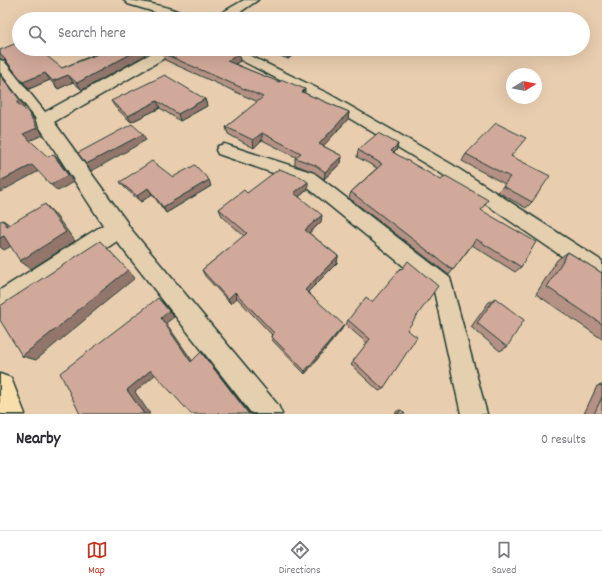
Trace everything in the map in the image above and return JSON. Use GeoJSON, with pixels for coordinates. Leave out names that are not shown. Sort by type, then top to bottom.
{"type":"FeatureCollection","features":[{"type":"Feature","properties":{"kind":"highway"},"geometry":{"type":"LineString","coordinates":[[0,389],[9,414]]}},
{"type":"Feature","properties":{"kind":"street"},"geometry":{"type":"LineString","coordinates":[[129,0],[131,2],[168,12]]}},
{"type":"Feature","properties":{"kind":"street"},"geometry":{"type":"LineString","coordinates":[[232,12],[252,0]]}},
{"type":"Feature","properties":{"kind":"street"},"geometry":{"type":"LineString","coordinates":[[44,120],[158,56]]}},
{"type":"Feature","properties":{"kind":"street"},"geometry":{"type":"LineString","coordinates":[[241,56],[324,97],[445,168],[602,272]]}},
{"type":"Feature","properties":{"kind":"street"},"geometry":{"type":"LineString","coordinates":[[0,64],[44,120],[118,228],[269,414]]}},
{"type":"Feature","properties":{"kind":"street"},"geometry":{"type":"LineString","coordinates":[[224,150],[308,178],[443,285],[474,414]]}},
{"type":"Feature","properties":{"kind":"street"},"geometry":{"type":"LineString","coordinates":[[0,305],[118,228]]}},
{"type":"Feature","properties":{"kind":"building"},"geometry":{"type":"Polygon","coordinates":[[[12,45],[12,56],[47,56],[62,68],[93,56],[127,56],[77,83],[68,75],[53,81],[45,73],[23,82],[0,53],[0,50],[12,45]]]}},
{"type":"Feature","properties":{"kind":"building"},"geometry":{"type":"Polygon","coordinates":[[[169,56],[236,56],[227,61],[279,82],[283,80],[305,89],[302,92],[349,112],[319,144],[342,156],[325,172],[315,165],[295,158],[301,153],[262,133],[253,140],[226,127],[263,97],[169,56]]]}},
{"type":"Feature","properties":{"kind":"building"},"geometry":{"type":"Polygon","coordinates":[[[0,75],[20,100],[16,102],[28,112],[37,128],[23,134],[48,157],[53,154],[68,175],[51,185],[32,165],[0,181],[0,75]]]}},
{"type":"Feature","properties":{"kind":"building"},"geometry":{"type":"Polygon","coordinates":[[[165,75],[205,99],[178,114],[157,101],[128,116],[111,101],[165,75]]]}},
{"type":"Feature","properties":{"kind":"building"},"geometry":{"type":"Polygon","coordinates":[[[496,123],[526,138],[511,156],[550,176],[532,202],[503,186],[510,177],[466,154],[496,123]]]}},
{"type":"Feature","properties":{"kind":"building"},"geometry":{"type":"Polygon","coordinates":[[[132,124],[143,134],[86,164],[78,153],[132,124]]]}},
{"type":"Feature","properties":{"kind":"building"},"geometry":{"type":"Polygon","coordinates":[[[378,133],[398,144],[391,151],[441,180],[446,176],[488,200],[481,210],[536,242],[521,267],[476,239],[453,270],[351,192],[382,164],[358,150],[378,133]]]}},
{"type":"Feature","properties":{"kind":"building"},"geometry":{"type":"Polygon","coordinates":[[[152,161],[173,177],[195,165],[209,180],[163,207],[148,188],[137,196],[120,182],[152,161]]]}},
{"type":"Feature","properties":{"kind":"building"},"geometry":{"type":"Polygon","coordinates":[[[279,169],[301,177],[308,182],[294,193],[322,215],[305,230],[338,256],[305,290],[344,325],[305,371],[271,336],[274,333],[235,292],[228,299],[202,270],[247,233],[219,209],[244,190],[247,193],[279,169]]]}},
{"type":"Feature","properties":{"kind":"building"},"geometry":{"type":"Polygon","coordinates":[[[45,204],[66,232],[20,261],[4,236],[0,238],[0,221],[3,220],[7,226],[45,204]]]}},
{"type":"Feature","properties":{"kind":"building"},"geometry":{"type":"Polygon","coordinates":[[[100,241],[128,270],[22,356],[0,320],[0,306],[100,241]]]}},
{"type":"Feature","properties":{"kind":"building"},"geometry":{"type":"Polygon","coordinates":[[[568,252],[602,273],[602,324],[547,287],[568,252]]]}},
{"type":"Feature","properties":{"kind":"building"},"geometry":{"type":"Polygon","coordinates":[[[408,261],[438,286],[407,330],[417,337],[383,389],[353,361],[370,339],[348,320],[366,297],[372,302],[408,261]]]}},
{"type":"Feature","properties":{"kind":"building"},"geometry":{"type":"Polygon","coordinates":[[[158,298],[169,311],[161,318],[191,362],[201,352],[248,413],[256,414],[191,414],[151,370],[127,390],[144,414],[80,414],[60,373],[158,298]]]}},
{"type":"Feature","properties":{"kind":"building"},"geometry":{"type":"Polygon","coordinates":[[[495,298],[524,320],[507,347],[477,323],[495,298]]]}},
{"type":"Feature","properties":{"kind":"building"},"geometry":{"type":"Polygon","coordinates":[[[602,397],[602,414],[594,414],[602,397]]]}},
{"type":"Feature","properties":{"kind":"building"},"geometry":{"type":"Polygon","coordinates":[[[401,410],[405,414],[398,414],[401,410]]]}}]}
